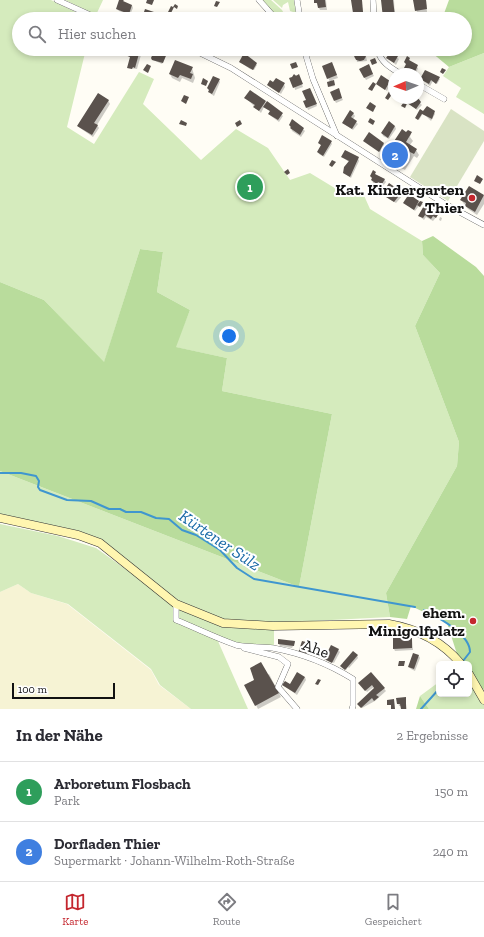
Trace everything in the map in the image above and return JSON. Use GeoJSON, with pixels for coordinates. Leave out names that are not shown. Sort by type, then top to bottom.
{"type":"FeatureCollection","features":[{"type":"Feature","properties":{"kind":"main road"},"geometry":{"type":"LineString","coordinates":[[0,518],[78,535],[100,544],[176,604],[223,623],[273,626],[374,623],[399,625],[425,634],[454,655],[459,661]]}},
{"type":"Feature","properties":{"kind":"main road"},"geometry":{"type":"LineString","coordinates":[[472,679],[484,700]]}},
{"type":"Feature","properties":{"kind":"street"},"geometry":{"type":"LineString","coordinates":[[58,0],[83,12]]}},
{"type":"Feature","properties":{"kind":"street"},"geometry":{"type":"LineString","coordinates":[[258,0],[269,12]]}},
{"type":"Feature","properties":{"kind":"street"},"geometry":{"type":"LineString","coordinates":[[297,0],[299,12]]}},
{"type":"Feature","properties":{"kind":"street"},"geometry":{"type":"LineString","coordinates":[[373,0],[374,12]]}},
{"type":"Feature","properties":{"kind":"street"},"geometry":{"type":"LineString","coordinates":[[206,56],[231,68],[445,204],[484,225]]}},
{"type":"Feature","properties":{"kind":"street"},"geometry":{"type":"LineString","coordinates":[[306,56],[310,73],[337,136]]}},
{"type":"Feature","properties":{"kind":"street"},"geometry":{"type":"LineString","coordinates":[[379,56],[391,68]]}},
{"type":"Feature","properties":{"kind":"street"},"geometry":{"type":"LineString","coordinates":[[424,87],[444,99]]}},
{"type":"Feature","properties":{"kind":"street","name":"Ahe"},"geometry":{"type":"LineString","coordinates":[[176,604],[176,620],[238,645],[279,657],[288,664],[278,687],[296,709]]}},
{"type":"Feature","properties":{"kind":"street","name":"Ahe"},"geometry":{"type":"LineString","coordinates":[[238,645],[273,648],[318,662],[340,671],[353,679],[352,709]]}},
{"type":"Feature","properties":{"kind":"shaded area"},"geometry":{"type":"Polygon","coordinates":[[[18,584],[31,593],[67,604],[151,670],[159,685],[191,709],[0,709],[0,592],[18,584]]]}},
{"type":"Feature","properties":{"kind":"green space"},"geometry":{"type":"Polygon","coordinates":[[[0,0],[51,0],[76,12],[12,12],[12,56],[84,56],[67,127],[94,144],[139,72],[154,79],[143,104],[201,160],[236,129],[268,148],[290,180],[310,173],[338,190],[362,191],[370,209],[422,241],[423,255],[440,273],[415,326],[459,442],[457,466],[386,593],[390,617],[273,623],[223,622],[177,603],[100,542],[0,516],[0,471],[299,587],[332,414],[222,391],[227,358],[175,347],[190,310],[157,292],[163,252],[140,249],[104,363],[44,300],[0,282],[0,0]]]}},
{"type":"Feature","properties":{"kind":"green space"},"geometry":{"type":"Polygon","coordinates":[[[65,0],[103,0],[97,12],[90,12],[65,0]]]}},
{"type":"Feature","properties":{"kind":"green space"},"geometry":{"type":"Polygon","coordinates":[[[261,0],[271,0],[283,12],[272,12],[261,0]]]}},
{"type":"Feature","properties":{"kind":"green space"},"geometry":{"type":"Polygon","coordinates":[[[273,0],[294,0],[296,12],[290,11],[288,2],[283,5],[282,8],[273,0]]]}},
{"type":"Feature","properties":{"kind":"green space"},"geometry":{"type":"Polygon","coordinates":[[[449,0],[484,0],[484,53],[449,67],[436,56],[472,56],[472,12],[445,12],[449,0]]]}},
{"type":"Feature","properties":{"kind":"green space"},"geometry":{"type":"Polygon","coordinates":[[[484,53],[484,114],[456,97],[461,88],[443,76],[449,67],[484,53]]]}},
{"type":"Feature","properties":{"kind":"green space"},"geometry":{"type":"Polygon","coordinates":[[[451,109],[484,131],[484,141],[448,201],[410,177],[451,109]]]}},
{"type":"Feature","properties":{"kind":"green space"},"geometry":{"type":"Polygon","coordinates":[[[433,236],[476,267],[484,276],[483,692],[472,676],[472,661],[462,661],[457,654],[447,623],[411,606],[407,619],[390,617],[386,593],[457,466],[459,442],[415,326],[440,273],[423,255],[422,241],[433,236]]]}},
{"type":"Feature","properties":{"kind":"green space"},"geometry":{"type":"Polygon","coordinates":[[[140,249],[163,252],[157,292],[190,310],[176,347],[227,358],[222,391],[332,414],[299,587],[0,471],[0,282],[44,300],[104,362],[140,249]]]}},
{"type":"Feature","properties":{"kind":"green space"},"geometry":{"type":"Polygon","coordinates":[[[0,524],[58,536],[96,548],[176,605],[175,620],[217,639],[248,709],[191,709],[160,685],[151,669],[68,604],[31,593],[18,584],[0,592],[0,524]]]}},
{"type":"Feature","properties":{"kind":"green space"},"geometry":{"type":"Polygon","coordinates":[[[177,606],[197,615],[274,627],[274,647],[239,644],[177,620],[177,606]]]}},
{"type":"Feature","properties":{"kind":"green space"},"geometry":{"type":"Polygon","coordinates":[[[436,684],[436,697],[472,697],[472,684],[484,705],[484,709],[429,709],[420,696],[436,684]]]}},
{"type":"Feature","properties":{"kind":"green space"},"geometry":{"type":"Polygon","coordinates":[[[420,696],[429,709],[416,709],[420,696]]]}},
{"type":"Feature","properties":{"kind":"building"},"geometry":{"type":"Polygon","coordinates":[[[119,0],[124,0],[123,1],[132,5],[130,12],[124,12],[116,9],[119,0]]]}},
{"type":"Feature","properties":{"kind":"building"},"geometry":{"type":"Polygon","coordinates":[[[147,0],[154,0],[152,5],[146,3],[147,0]]]}},
{"type":"Feature","properties":{"kind":"building"},"geometry":{"type":"Polygon","coordinates":[[[314,0],[325,0],[326,7],[318,8],[317,3],[314,3],[314,0]]]}},
{"type":"Feature","properties":{"kind":"building"},"geometry":{"type":"Polygon","coordinates":[[[351,0],[362,0],[363,12],[353,12],[351,0]]]}},
{"type":"Feature","properties":{"kind":"building"},"geometry":{"type":"Polygon","coordinates":[[[381,0],[393,0],[394,12],[382,12],[381,0]]]}},
{"type":"Feature","properties":{"kind":"building"},"geometry":{"type":"Polygon","coordinates":[[[413,0],[426,0],[427,9],[415,11],[413,0]]]}},
{"type":"Feature","properties":{"kind":"building"},"geometry":{"type":"Polygon","coordinates":[[[216,1],[220,2],[217,7],[214,6],[216,1]]]}},
{"type":"Feature","properties":{"kind":"building"},"geometry":{"type":"Polygon","coordinates":[[[175,4],[178,6],[177,9],[174,7],[172,12],[168,12],[171,6],[173,7],[175,4]]]}},
{"type":"Feature","properties":{"kind":"building"},"geometry":{"type":"Polygon","coordinates":[[[145,9],[154,12],[144,12],[145,9]]]}},
{"type":"Feature","properties":{"kind":"building"},"geometry":{"type":"Polygon","coordinates":[[[128,56],[138,56],[135,68],[133,67],[132,69],[127,68],[130,57],[128,56]]]}},
{"type":"Feature","properties":{"kind":"building"},"geometry":{"type":"Polygon","coordinates":[[[152,56],[166,56],[163,63],[152,60],[152,56]]]}},
{"type":"Feature","properties":{"kind":"building"},"geometry":{"type":"Polygon","coordinates":[[[242,56],[248,56],[257,63],[253,70],[239,62],[242,56]]]}},
{"type":"Feature","properties":{"kind":"building"},"geometry":{"type":"Polygon","coordinates":[[[366,56],[364,59],[360,61],[355,57],[366,56]]]}},
{"type":"Feature","properties":{"kind":"building"},"geometry":{"type":"Polygon","coordinates":[[[387,56],[398,56],[394,63],[386,58],[387,56]]]}},
{"type":"Feature","properties":{"kind":"building"},"geometry":{"type":"Polygon","coordinates":[[[407,56],[410,58],[409,60],[418,65],[417,68],[404,68],[406,64],[404,62],[407,56]]]}},
{"type":"Feature","properties":{"kind":"building"},"geometry":{"type":"Polygon","coordinates":[[[375,58],[377,63],[372,65],[370,60],[375,58]]]}},
{"type":"Feature","properties":{"kind":"building"},"geometry":{"type":"Polygon","coordinates":[[[175,60],[193,67],[190,73],[193,74],[191,79],[180,75],[178,78],[169,74],[175,60]]]}},
{"type":"Feature","properties":{"kind":"building"},"geometry":{"type":"Polygon","coordinates":[[[296,62],[298,67],[292,69],[290,64],[296,62]]]}},
{"type":"Feature","properties":{"kind":"building"},"geometry":{"type":"Polygon","coordinates":[[[332,62],[337,75],[327,79],[322,66],[332,62]]]}},
{"type":"Feature","properties":{"kind":"building"},"geometry":{"type":"Polygon","coordinates":[[[147,64],[151,66],[148,73],[143,70],[147,64]]]}},
{"type":"Feature","properties":{"kind":"building"},"geometry":{"type":"Polygon","coordinates":[[[369,64],[373,74],[364,78],[359,69],[369,64]]]}},
{"type":"Feature","properties":{"kind":"building"},"geometry":{"type":"Polygon","coordinates":[[[442,68],[446,70],[443,74],[440,72],[442,68]]]}},
{"type":"Feature","properties":{"kind":"building"},"geometry":{"type":"Polygon","coordinates":[[[425,70],[440,77],[436,84],[431,80],[429,84],[424,81],[425,70]]]}},
{"type":"Feature","properties":{"kind":"building"},"geometry":{"type":"Polygon","coordinates":[[[294,74],[296,76],[299,74],[303,84],[293,88],[289,78],[294,74]]]}},
{"type":"Feature","properties":{"kind":"building"},"geometry":{"type":"Polygon","coordinates":[[[381,75],[388,80],[388,85],[385,90],[376,84],[381,75]]]}},
{"type":"Feature","properties":{"kind":"building"},"geometry":{"type":"Polygon","coordinates":[[[213,76],[220,79],[212,94],[208,92],[209,90],[207,88],[213,76]]]}},
{"type":"Feature","properties":{"kind":"building"},"geometry":{"type":"Polygon","coordinates":[[[203,78],[208,81],[206,86],[201,84],[203,78]]]}},
{"type":"Feature","properties":{"kind":"building"},"geometry":{"type":"Polygon","coordinates":[[[276,78],[285,83],[279,93],[267,85],[270,80],[273,82],[276,78]]]}},
{"type":"Feature","properties":{"kind":"building"},"geometry":{"type":"Polygon","coordinates":[[[334,80],[335,85],[328,87],[327,82],[334,80]]]}},
{"type":"Feature","properties":{"kind":"building"},"geometry":{"type":"Polygon","coordinates":[[[373,82],[376,84],[372,91],[368,89],[373,82]]]}},
{"type":"Feature","properties":{"kind":"building"},"geometry":{"type":"Polygon","coordinates":[[[310,88],[317,104],[306,108],[303,101],[306,100],[302,91],[310,88]]]}},
{"type":"Feature","properties":{"kind":"building"},"geometry":{"type":"Polygon","coordinates":[[[339,88],[342,98],[334,101],[330,92],[339,88]]]}},
{"type":"Feature","properties":{"kind":"building"},"geometry":{"type":"Polygon","coordinates":[[[250,90],[266,101],[259,111],[253,107],[255,105],[244,98],[250,90]]]}},
{"type":"Feature","properties":{"kind":"building"},"geometry":{"type":"Polygon","coordinates":[[[98,93],[109,100],[94,123],[98,125],[92,135],[77,126],[98,93]]]}},
{"type":"Feature","properties":{"kind":"building"},"geometry":{"type":"Polygon","coordinates":[[[388,93],[388,100],[385,98],[388,93]]]}},
{"type":"Feature","properties":{"kind":"building"},"geometry":{"type":"Polygon","coordinates":[[[184,95],[189,97],[186,104],[181,101],[184,95]]]}},
{"type":"Feature","properties":{"kind":"building"},"geometry":{"type":"Polygon","coordinates":[[[267,101],[283,113],[278,120],[268,114],[270,111],[263,107],[267,101]]]}},
{"type":"Feature","properties":{"kind":"building"},"geometry":{"type":"Polygon","coordinates":[[[370,102],[376,106],[373,112],[366,108],[370,102]]]}},
{"type":"Feature","properties":{"kind":"building"},"geometry":{"type":"Polygon","coordinates":[[[402,104],[407,104],[405,108],[401,106],[402,104]]]}},
{"type":"Feature","properties":{"kind":"building"},"geometry":{"type":"Polygon","coordinates":[[[408,104],[420,104],[416,109],[408,104]]]}},
{"type":"Feature","properties":{"kind":"building"},"geometry":{"type":"Polygon","coordinates":[[[427,106],[435,111],[432,119],[422,114],[418,120],[415,118],[420,109],[423,111],[427,106]]]}},
{"type":"Feature","properties":{"kind":"building"},"geometry":{"type":"Polygon","coordinates":[[[350,110],[354,113],[351,117],[357,121],[352,129],[342,123],[350,110]]]}},
{"type":"Feature","properties":{"kind":"building"},"geometry":{"type":"Polygon","coordinates":[[[370,118],[375,121],[373,125],[368,122],[370,118]]]}},
{"type":"Feature","properties":{"kind":"building"},"geometry":{"type":"Polygon","coordinates":[[[292,119],[304,128],[300,135],[290,128],[291,127],[289,125],[292,119]]]}},
{"type":"Feature","properties":{"kind":"building"},"geometry":{"type":"Polygon","coordinates":[[[181,120],[187,123],[186,126],[179,124],[181,120]]]}},
{"type":"Feature","properties":{"kind":"building"},"geometry":{"type":"Polygon","coordinates":[[[240,120],[242,124],[237,127],[235,123],[240,120]]]}},
{"type":"Feature","properties":{"kind":"building"},"geometry":{"type":"Polygon","coordinates":[[[389,121],[395,126],[388,138],[381,133],[389,121]]]}},
{"type":"Feature","properties":{"kind":"building"},"geometry":{"type":"Polygon","coordinates":[[[402,129],[406,132],[408,130],[412,132],[406,142],[417,149],[414,154],[410,152],[402,166],[385,155],[402,129]]]}},
{"type":"Feature","properties":{"kind":"building"},"geometry":{"type":"Polygon","coordinates":[[[369,132],[384,143],[379,152],[363,141],[369,132]]]}},
{"type":"Feature","properties":{"kind":"building"},"geometry":{"type":"Polygon","coordinates":[[[322,135],[332,141],[323,156],[317,152],[321,145],[318,143],[322,135]]]}},
{"type":"Feature","properties":{"kind":"building"},"geometry":{"type":"Polygon","coordinates":[[[345,150],[359,157],[350,177],[343,173],[344,167],[349,161],[341,157],[345,150]]]}},
{"type":"Feature","properties":{"kind":"building"},"geometry":{"type":"Polygon","coordinates":[[[332,160],[336,162],[332,167],[329,165],[332,160]]]}},
{"type":"Feature","properties":{"kind":"building"},"geometry":{"type":"Polygon","coordinates":[[[288,169],[290,173],[287,175],[284,172],[288,169]]]}},
{"type":"Feature","properties":{"kind":"building"},"geometry":{"type":"Polygon","coordinates":[[[373,170],[376,172],[375,174],[385,179],[382,184],[378,182],[377,184],[371,180],[372,178],[370,176],[373,170]]]}},
{"type":"Feature","properties":{"kind":"building"},"geometry":{"type":"Polygon","coordinates":[[[477,175],[483,179],[480,184],[474,181],[477,175]]]}},
{"type":"Feature","properties":{"kind":"building"},"geometry":{"type":"Polygon","coordinates":[[[389,183],[402,192],[394,202],[386,197],[389,192],[385,189],[389,183]]]}},
{"type":"Feature","properties":{"kind":"building","name":"Kat. Kindergarten Thier"},"geometry":{"type":"Polygon","coordinates":[[[469,186],[484,195],[475,212],[465,206],[466,203],[460,200],[469,186]]]}},
{"type":"Feature","properties":{"kind":"building"},"geometry":{"type":"Polygon","coordinates":[[[409,194],[419,201],[414,210],[403,203],[409,194]]]}},
{"type":"Feature","properties":{"kind":"building"},"geometry":{"type":"Polygon","coordinates":[[[420,201],[423,202],[420,207],[417,205],[420,201]]]}},
{"type":"Feature","properties":{"kind":"building"},"geometry":{"type":"Polygon","coordinates":[[[425,204],[439,213],[436,218],[433,216],[431,219],[425,215],[423,218],[418,216],[425,204]]]}},
{"type":"Feature","properties":{"kind":"building"},"geometry":{"type":"Polygon","coordinates":[[[393,637],[412,638],[412,648],[393,649],[393,637]]]}},
{"type":"Feature","properties":{"kind":"building"},"geometry":{"type":"Polygon","coordinates":[[[278,639],[295,641],[294,646],[278,644],[278,639]]]}},
{"type":"Feature","properties":{"kind":"building"},"geometry":{"type":"Polygon","coordinates":[[[302,641],[310,643],[306,655],[298,653],[302,641]]]}},
{"type":"Feature","properties":{"kind":"building"},"geometry":{"type":"Polygon","coordinates":[[[331,645],[339,649],[332,663],[324,659],[331,645]]]}},
{"type":"Feature","properties":{"kind":"building"},"geometry":{"type":"Polygon","coordinates":[[[353,651],[358,655],[345,670],[340,666],[353,651]]]}},
{"type":"Feature","properties":{"kind":"building"},"geometry":{"type":"Polygon","coordinates":[[[413,653],[419,655],[414,669],[408,667],[413,653]]]}},
{"type":"Feature","properties":{"kind":"building"},"geometry":{"type":"Polygon","coordinates":[[[399,661],[405,661],[404,666],[398,666],[399,661]]]}},
{"type":"Feature","properties":{"kind":"building"},"geometry":{"type":"Polygon","coordinates":[[[261,662],[279,693],[255,706],[244,685],[254,680],[250,668],[261,662]]]}},
{"type":"Feature","properties":{"kind":"building"},"geometry":{"type":"Polygon","coordinates":[[[297,672],[305,677],[295,693],[282,685],[285,681],[290,684],[297,672]]]}},
{"type":"Feature","properties":{"kind":"building"},"geometry":{"type":"Polygon","coordinates":[[[371,672],[385,688],[376,695],[379,697],[374,701],[372,698],[361,708],[357,704],[374,688],[372,685],[365,691],[358,683],[371,672]]]}},
{"type":"Feature","properties":{"kind":"building"},"geometry":{"type":"Polygon","coordinates":[[[318,679],[321,680],[318,685],[315,684],[318,679]]]}},
{"type":"Feature","properties":{"kind":"building"},"geometry":{"type":"Polygon","coordinates":[[[406,697],[406,709],[401,709],[400,704],[397,704],[396,698],[406,697]]]}},
{"type":"Feature","properties":{"kind":"building"},"geometry":{"type":"Polygon","coordinates":[[[394,699],[395,709],[391,709],[391,705],[387,705],[387,700],[394,699]]]}},
{"type":"Feature","properties":{"kind":"waterway","name":"Kürtener Sülz"},"geometry":{"type":"LineString","coordinates":[[0,473],[21,473],[36,476],[39,481],[38,487],[40,490],[67,500],[91,501],[109,509],[120,509],[126,512],[141,512],[156,518],[169,519],[182,530],[196,535],[220,550],[237,568],[254,579],[415,607]]}},
{"type":"Feature","properties":{"kind":"waterway","name":"Kürtener Sülz"},"geometry":{"type":"LineString","coordinates":[[424,610],[453,627],[465,639],[469,645],[470,652],[463,661]]}},
{"type":"Feature","properties":{"kind":"waterway","name":"Kürtener Sülz"},"geometry":{"type":"LineString","coordinates":[[421,709],[436,692]]}},
{"type":"Feature","properties":{"kind":"place","name":"Dorfladen Thier"},"geometry":{"type":"Point","coordinates":[395,155]}},
{"type":"Feature","properties":{"kind":"place","name":"Arboretum Flosbach"},"geometry":{"type":"Point","coordinates":[250,187]}},
{"type":"Feature","properties":{"kind":"place","name":"Kat. Kindergarten Thier"},"geometry":{"type":"Point","coordinates":[472,198]}},
{"type":"Feature","properties":{"kind":"place","name":"ehem. Minigolfplatz"},"geometry":{"type":"Point","coordinates":[473,621]}}]}
